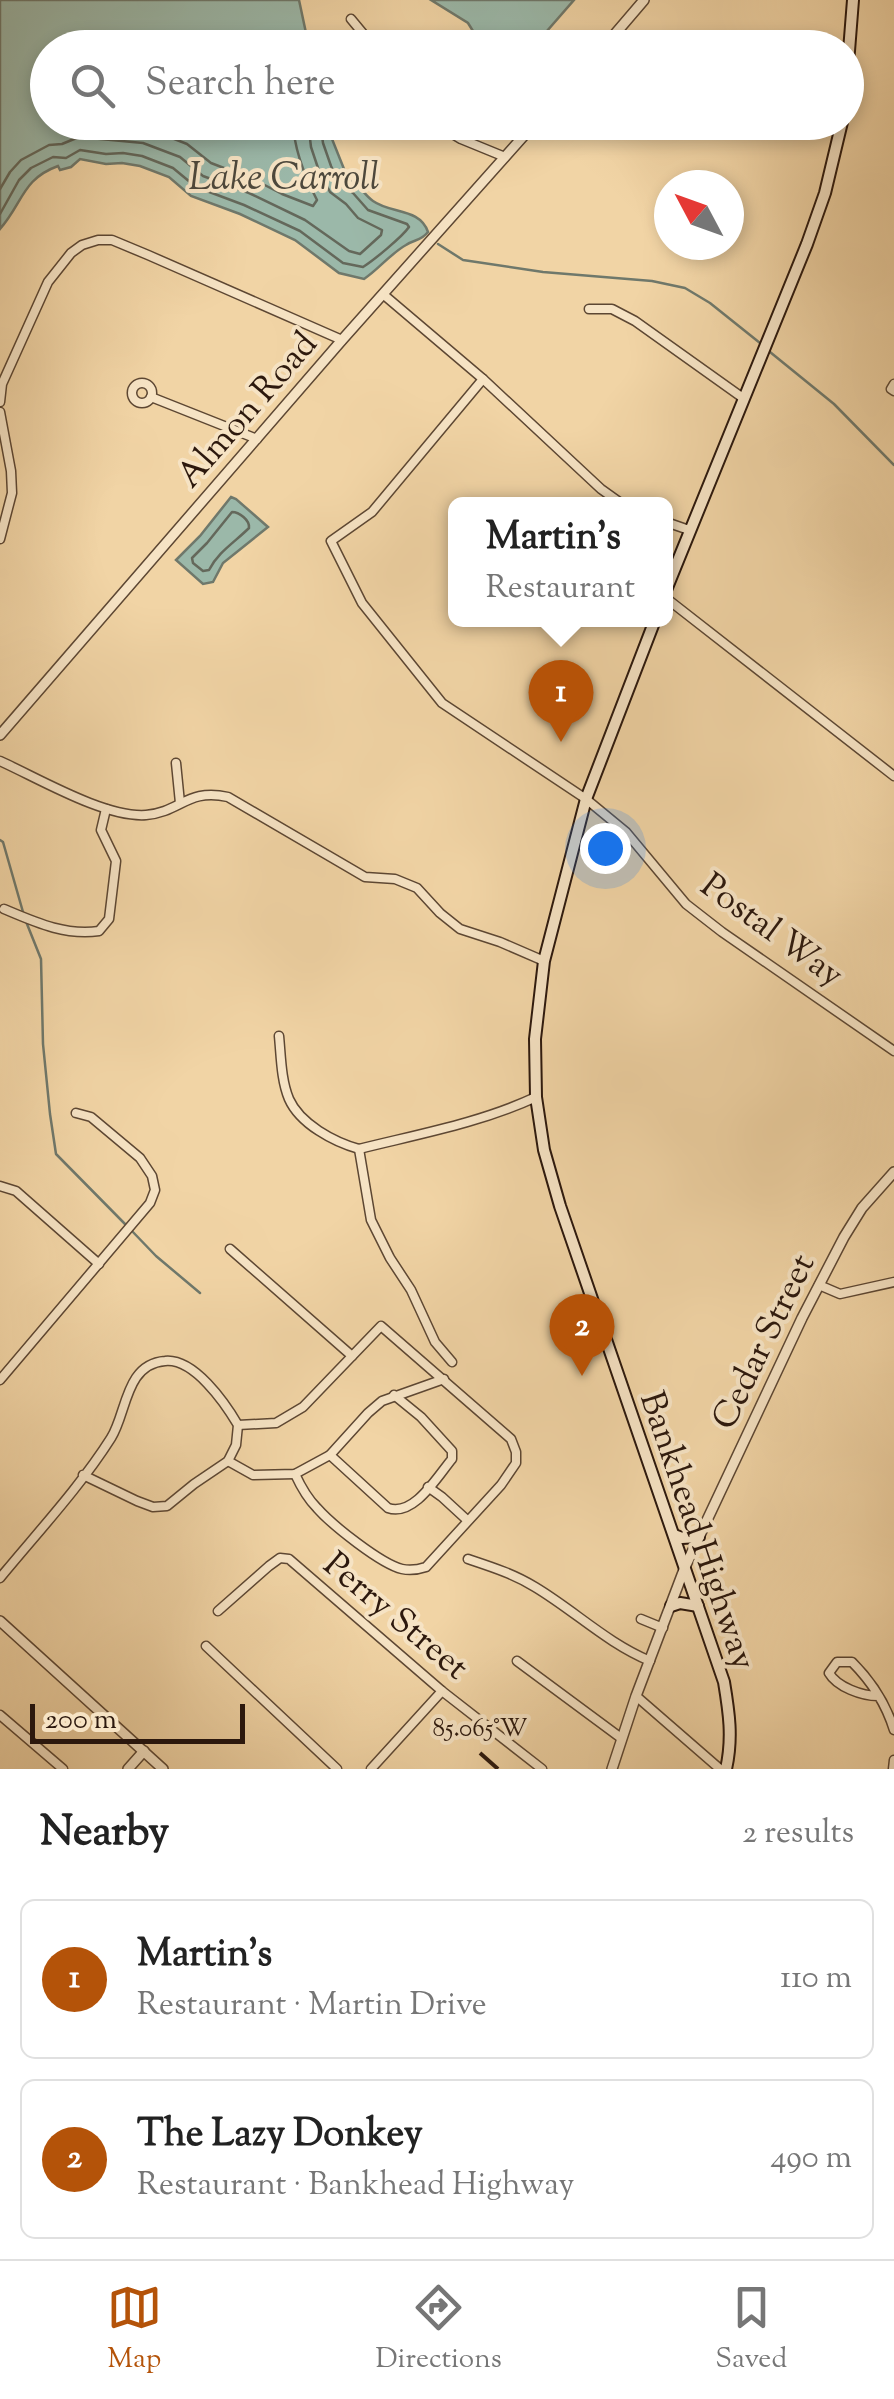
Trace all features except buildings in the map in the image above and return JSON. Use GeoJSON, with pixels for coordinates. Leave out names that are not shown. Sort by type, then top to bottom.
{"type":"FeatureCollection","features":[{"type":"Feature","properties":{"kind":"main road"},"geometry":{"type":"LineString","coordinates":[[850,30],[852,0]]}},
{"type":"Feature","properties":{"kind":"main road"},"geometry":{"type":"LineString","coordinates":[[673,575],[807,244],[838,140]]}},
{"type":"Feature","properties":{"kind":"main road","name":"Bankhead Highway"},"geometry":{"type":"LineString","coordinates":[[652,627],[586,799],[544,961],[534,1038],[536,1097],[544,1150],[558,1201],[724,1682],[731,1747],[723,1769]]}},
{"type":"Feature","properties":{"kind":"main road"},"geometry":{"type":"LineString","coordinates":[[674,1535],[699,1537]]}},
{"type":"Feature","properties":{"kind":"main road"},"geometry":{"type":"LineString","coordinates":[[671,1606],[698,1606]]}},
{"type":"Feature","properties":{"kind":"street"},"geometry":{"type":"LineString","coordinates":[[618,30],[644,0]]}},
{"type":"Feature","properties":{"kind":"street"},"geometry":{"type":"LineString","coordinates":[[351,19],[360,30]]}},
{"type":"Feature","properties":{"kind":"street"},"geometry":{"type":"LineString","coordinates":[[463,140],[505,157]]}},
{"type":"Feature","properties":{"kind":"street","name":"Almon Road"},"geometry":{"type":"LineString","coordinates":[[0,735],[520,140]]}},
{"type":"Feature","properties":{"kind":"street"},"geometry":{"type":"LineString","coordinates":[[0,402],[2,384],[48,282],[71,252],[98,240],[112,240],[148,254],[342,340]]}},
{"type":"Feature","properties":{"kind":"street"},"geometry":{"type":"LineString","coordinates":[[384,296],[483,378],[612,497]]}},
{"type":"Feature","properties":{"kind":"street"},"geometry":{"type":"LineString","coordinates":[[590,309],[612,309],[635,321],[743,398]]}},
{"type":"Feature","properties":{"kind":"street","name":"Postal Way"},"geometry":{"type":"LineString","coordinates":[[483,378],[372,512],[331,541],[362,603],[442,703],[586,799],[626,832],[686,904],[894,1051]]}},
{"type":"Feature","properties":{"kind":"street"},"geometry":{"type":"LineString","coordinates":[[151,397],[256,439]]}},
{"type":"Feature","properties":{"kind":"street"},"geometry":{"type":"LineString","coordinates":[[0,412],[12,493],[0,538]]}},
{"type":"Feature","properties":{"kind":"street"},"geometry":{"type":"LineString","coordinates":[[673,524],[689,530]]}},
{"type":"Feature","properties":{"kind":"street"},"geometry":{"type":"LineString","coordinates":[[673,600],[894,776]]}},
{"type":"Feature","properties":{"kind":"street"},"geometry":{"type":"LineString","coordinates":[[0,761],[106,810],[144,815],[206,794],[228,797],[365,877],[395,879],[417,888],[460,928],[544,961]]}},
{"type":"Feature","properties":{"kind":"street"},"geometry":{"type":"LineString","coordinates":[[176,763],[180,803]]}},
{"type":"Feature","properties":{"kind":"street"},"geometry":{"type":"LineString","coordinates":[[4,909],[41,925],[80,934],[99,931],[108,919],[116,861],[100,830],[106,810]]}},
{"type":"Feature","properties":{"kind":"street"},"geometry":{"type":"LineString","coordinates":[[279,1036],[290,1101],[307,1121],[330,1137],[359,1149],[491,1116],[536,1097]]}},
{"type":"Feature","properties":{"kind":"street"},"geometry":{"type":"LineString","coordinates":[[0,1380],[150,1203],[155,1190],[152,1176],[140,1158],[91,1117],[76,1113]]}},
{"type":"Feature","properties":{"kind":"street"},"geometry":{"type":"LineString","coordinates":[[359,1149],[371,1220],[435,1342],[448,1359]]}},
{"type":"Feature","properties":{"kind":"street","name":"Cedar Street"},"geometry":{"type":"LineString","coordinates":[[612,1769],[636,1696],[699,1537],[819,1285],[862,1208],[894,1172]]}},
{"type":"Feature","properties":{"kind":"street"},"geometry":{"type":"LineString","coordinates":[[0,1186],[16,1191],[99,1264]]}},
{"type":"Feature","properties":{"kind":"street"},"geometry":{"type":"LineString","coordinates":[[230,1249],[352,1356]]}},
{"type":"Feature","properties":{"kind":"street"},"geometry":{"type":"LineString","coordinates":[[819,1285],[832,1292],[848,1293],[894,1282]]}},
{"type":"Feature","properties":{"kind":"street"},"geometry":{"type":"LineString","coordinates":[[238,1425],[276,1423],[303,1407],[381,1326],[511,1439],[516,1452],[516,1463],[501,1485],[426,1567],[417,1571],[392,1566],[363,1546],[318,1510],[295,1474]]}},
{"type":"Feature","properties":{"kind":"street"},"geometry":{"type":"LineString","coordinates":[[0,1578],[114,1435],[128,1390],[146,1367],[164,1360],[186,1366],[238,1425],[236,1445],[228,1461],[167,1506],[137,1502],[84,1475]]}},
{"type":"Feature","properties":{"kind":"street"},"geometry":{"type":"LineString","coordinates":[[228,1461],[253,1474],[295,1474],[330,1454],[368,1413],[394,1395],[444,1379]]}},
{"type":"Feature","properties":{"kind":"street"},"geometry":{"type":"LineString","coordinates":[[330,1454],[388,1508],[397,1511],[416,1501],[452,1459],[452,1450],[394,1395]]}},
{"type":"Feature","properties":{"kind":"street"},"geometry":{"type":"LineString","coordinates":[[428,1488],[467,1520]]}},
{"type":"Feature","properties":{"kind":"street","name":"Perry Street"},"geometry":{"type":"LineString","coordinates":[[218,1611],[280,1558],[289,1559],[442,1690],[542,1769]]}},
{"type":"Feature","properties":{"kind":"street"},"geometry":{"type":"LineString","coordinates":[[468,1559],[508,1572],[536,1587],[616,1645],[650,1661]]}},
{"type":"Feature","properties":{"kind":"street"},"geometry":{"type":"LineString","coordinates":[[641,1619],[663,1628]]}},
{"type":"Feature","properties":{"kind":"street"},"geometry":{"type":"LineString","coordinates":[[0,1621],[164,1769]]}},
{"type":"Feature","properties":{"kind":"street"},"geometry":{"type":"LineString","coordinates":[[206,1646],[337,1769]]}},
{"type":"Feature","properties":{"kind":"street"},"geometry":{"type":"LineString","coordinates":[[516,1661],[621,1738]]}},
{"type":"Feature","properties":{"kind":"street"},"geometry":{"type":"LineString","coordinates":[[878,1696],[862,1694],[836,1682],[829,1673],[832,1667],[837,1662],[852,1662],[866,1676],[878,1696],[889,1715],[894,1730]]}},
{"type":"Feature","properties":{"kind":"street"},"geometry":{"type":"LineString","coordinates":[[372,1769],[442,1690]]}},
{"type":"Feature","properties":{"kind":"street"},"geometry":{"type":"LineString","coordinates":[[636,1696],[723,1769]]}},
{"type":"Feature","properties":{"kind":"street"},"geometry":{"type":"LineString","coordinates":[[0,1714],[63,1769]]}},
{"type":"Feature","properties":{"kind":"street"},"geometry":{"type":"LineString","coordinates":[[128,1769],[144,1752]]}},
{"type":"Feature","properties":{"kind":"street"},"geometry":{"type":"LineString","coordinates":[[893,1769],[894,1760]]}},
{"type":"Feature","properties":{"kind":"water","name":"Lake Carroll"},"geometry":{"type":"Polygon","coordinates":[[[0,0],[299,0],[305,30],[30,30],[30,140],[332,140],[348,179],[380,205],[419,219],[428,232],[364,279],[339,273],[295,240],[191,196],[169,177],[140,166],[80,159],[71,167],[60,170],[58,166],[37,178],[0,229],[0,0]]]}},
{"type":"Feature","properties":{"kind":"water"},"geometry":{"type":"Polygon","coordinates":[[[431,0],[574,0],[548,30],[472,30],[468,23],[431,0]]]}},
{"type":"Feature","properties":{"kind":"water"},"geometry":{"type":"Polygon","coordinates":[[[231,497],[268,527],[223,563],[213,582],[203,584],[176,560],[231,497]]]}},
{"type":"Feature","properties":{"kind":"waterway"},"geometry":{"type":"LineString","coordinates":[[438,244],[463,260],[685,288],[760,343]]}},
{"type":"Feature","properties":{"kind":"waterway"},"geometry":{"type":"LineString","coordinates":[[770,352],[834,404],[894,465]]}},
{"type":"Feature","properties":{"kind":"waterway"},"geometry":{"type":"LineString","coordinates":[[0,840],[23,912]]}},
{"type":"Feature","properties":{"kind":"waterway"},"geometry":{"type":"LineString","coordinates":[[25,919],[41,959],[43,1044],[56,1154],[125,1224]]}},
{"type":"Feature","properties":{"kind":"waterway"},"geometry":{"type":"LineString","coordinates":[[131,1230],[200,1293]]}},
{"type":"Feature","properties":{"kind":"place","name":"Martin's"},"geometry":{"type":"Point","coordinates":[561,742]}},
{"type":"Feature","properties":{"kind":"place","name":"The Lazy Donkey"},"geometry":{"type":"Point","coordinates":[582,1376]}}]}
